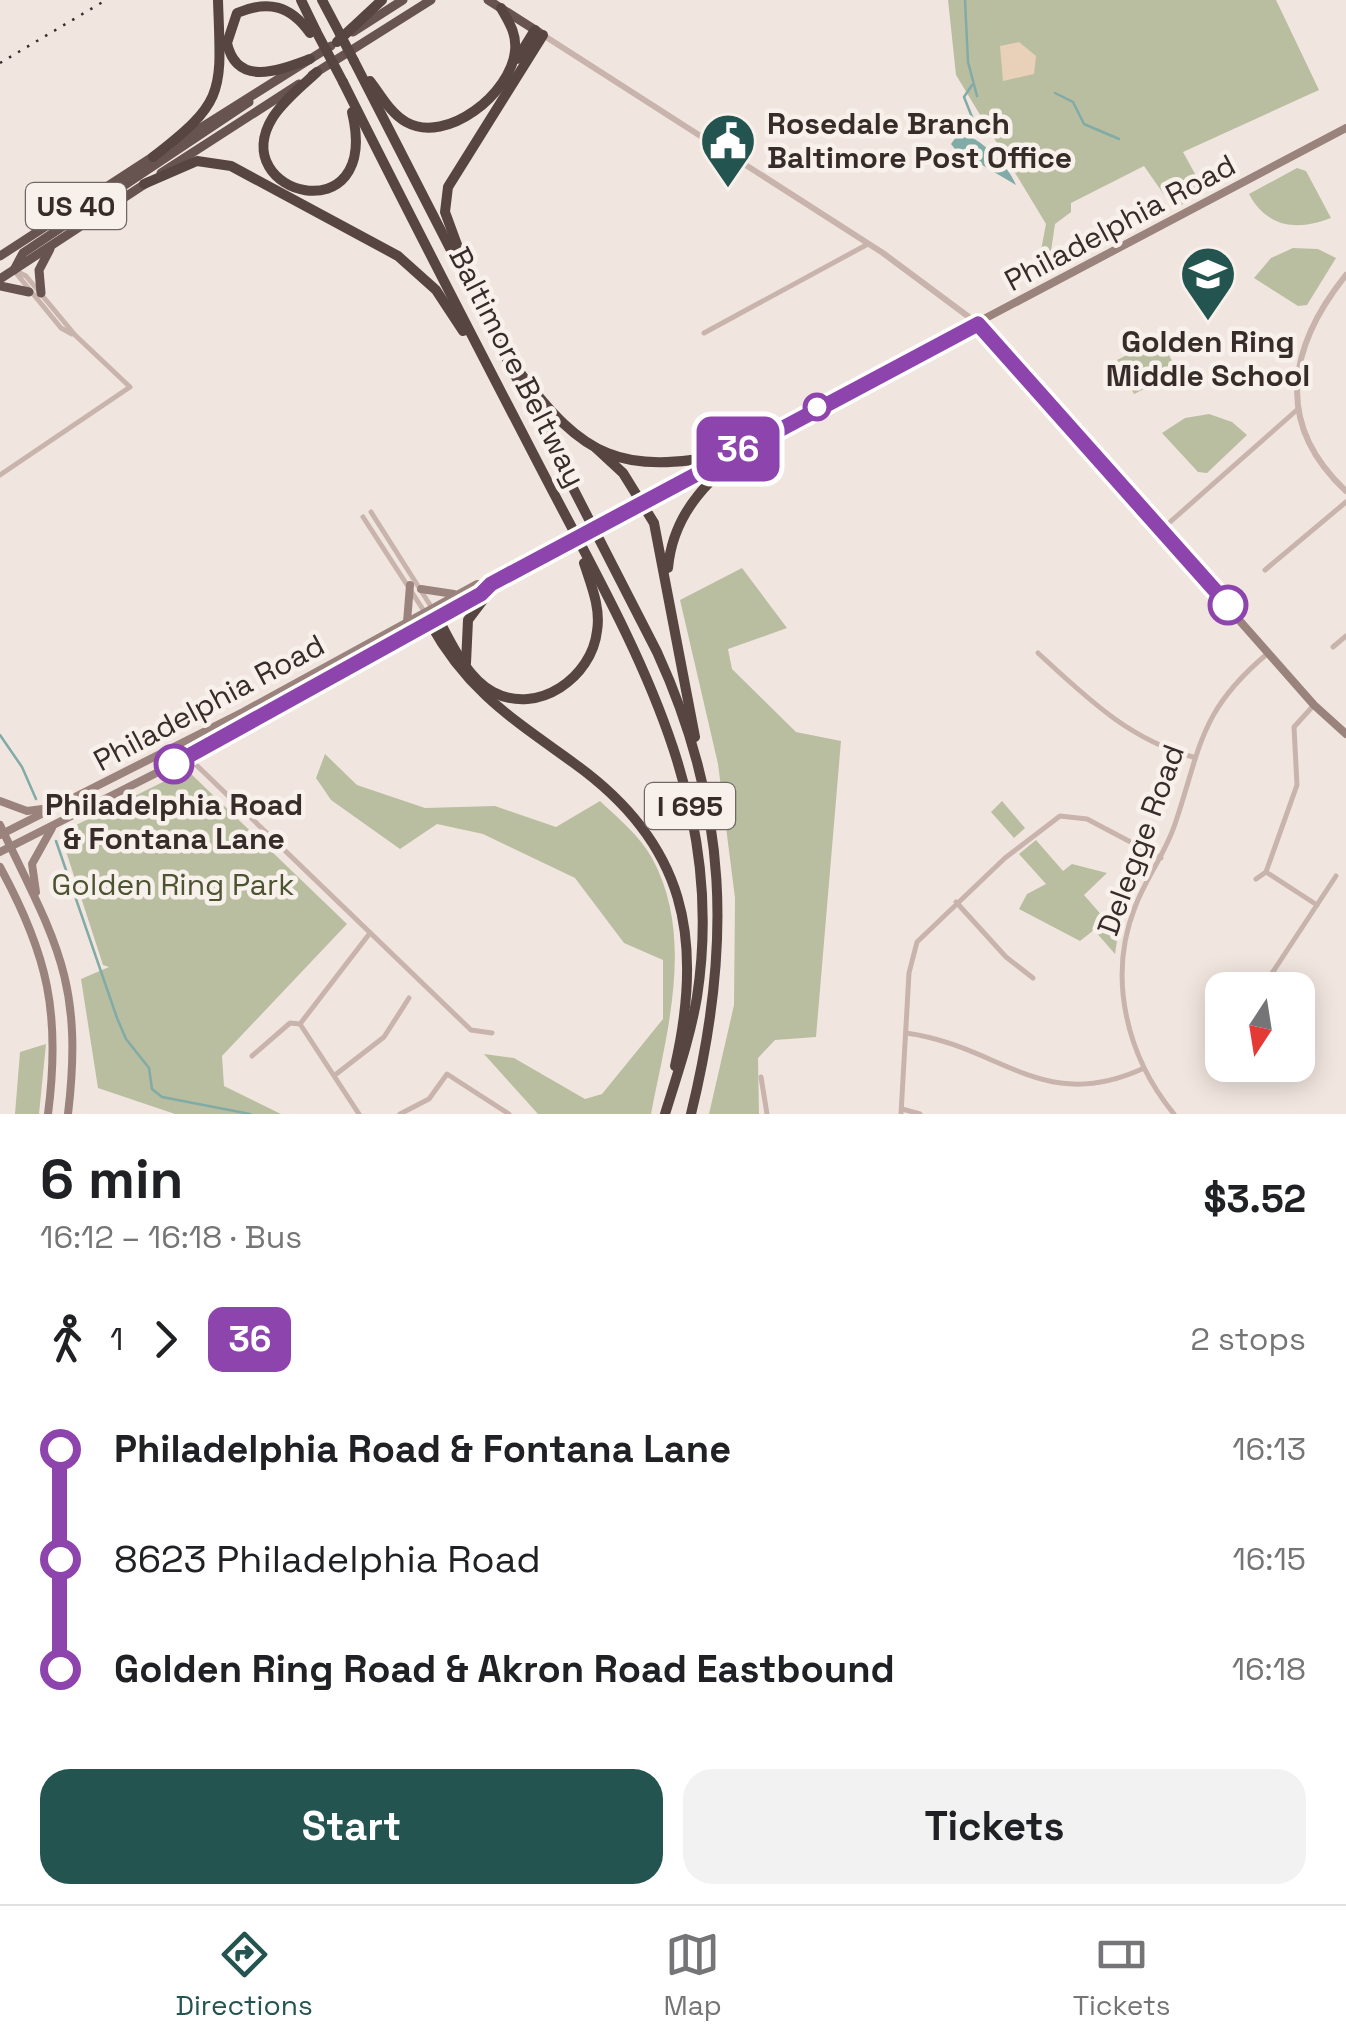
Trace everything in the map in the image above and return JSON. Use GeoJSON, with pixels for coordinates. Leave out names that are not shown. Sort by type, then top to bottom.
{"type":"FeatureCollection","features":[{"type":"Feature","properties":{"kind":"highway"},"geometry":{"type":"LineString","coordinates":[[152,157],[198,122],[210,104],[218,75],[218,0]]}},
{"type":"Feature","properties":{"kind":"highway","name":"Baltimore Beltway"},"geometry":{"type":"LineString","coordinates":[[300,0],[656,696],[692,815],[700,890],[700,964],[689,1037],[666,1114]]}},
{"type":"Feature","properties":{"kind":"highway"},"geometry":{"type":"LineString","coordinates":[[322,0],[334,19]]}},
{"type":"Feature","properties":{"kind":"highway"},"geometry":{"type":"LineString","coordinates":[[331,0],[334,19]]}},
{"type":"Feature","properties":{"kind":"highway"},"geometry":{"type":"LineString","coordinates":[[338,38],[382,0]]}},
{"type":"Feature","properties":{"kind":"highway","name":"US 40"},"geometry":{"type":"LineString","coordinates":[[0,256],[403,0]]}},
{"type":"Feature","properties":{"kind":"highway"},"geometry":{"type":"LineString","coordinates":[[489,0],[539,33]]}},
{"type":"Feature","properties":{"kind":"highway"},"geometry":{"type":"LineString","coordinates":[[310,59],[269,73],[252,72],[237,65],[227,43],[238,13],[258,1],[287,6],[313,32]]}},
{"type":"Feature","properties":{"kind":"highway","name":"US 40"},"geometry":{"type":"LineString","coordinates":[[0,283],[144,184],[429,2]]}},
{"type":"Feature","properties":{"kind":"highway"},"geometry":{"type":"LineString","coordinates":[[501,8],[515,40],[511,68]]}},
{"type":"Feature","properties":{"kind":"highway","name":"Baltimore Beltway"},"geometry":{"type":"LineString","coordinates":[[334,19],[338,38],[358,67],[657,652],[697,755],[716,848],[720,921],[714,1006],[691,1114]]}},
{"type":"Feature","properties":{"kind":"highway"},"geometry":{"type":"LineString","coordinates":[[358,67],[396,115],[426,128],[468,114],[539,33]]}},
{"type":"Feature","properties":{"kind":"highway"},"geometry":{"type":"LineString","coordinates":[[478,304],[446,212],[446,196],[457,168],[539,33]]}},
{"type":"Feature","properties":{"kind":"highway"},"geometry":{"type":"LineString","coordinates":[[317,72],[280,109],[266,135],[265,157],[286,185],[307,192],[324,190],[348,174],[358,146],[345,86]]}},
{"type":"Feature","properties":{"kind":"highway"},"geometry":{"type":"LineString","coordinates":[[14,270],[23,253],[212,130],[270,84]]}},
{"type":"Feature","properties":{"kind":"highway"},"geometry":{"type":"LineString","coordinates":[[144,184],[187,164],[214,160],[383,246],[446,303],[508,404]]}},
{"type":"Feature","properties":{"kind":"highway"},"geometry":{"type":"LineString","coordinates":[[41,293],[39,270],[52,245]]}},
{"type":"Feature","properties":{"kind":"highway"},"geometry":{"type":"LineString","coordinates":[[0,283],[30,292]]}},
{"type":"Feature","properties":{"kind":"highway"},"geometry":{"type":"LineString","coordinates":[[499,345],[548,408],[623,473],[654,523],[697,755]]}},
{"type":"Feature","properties":{"kind":"highway"},"geometry":{"type":"LineString","coordinates":[[668,594],[673,540],[692,500],[768,433]]}},
{"type":"Feature","properties":{"kind":"highway"},"geometry":{"type":"LineString","coordinates":[[596,448],[654,466],[729,454]]}},
{"type":"Feature","properties":{"kind":"highway"},"geometry":{"type":"LineString","coordinates":[[431,615],[492,692],[520,699],[554,691],[579,672],[593,648],[598,618],[575,535]]}},
{"type":"Feature","properties":{"kind":"highway"},"geometry":{"type":"LineString","coordinates":[[466,664],[463,640],[468,620],[495,581]]}},
{"type":"Feature","properties":{"kind":"highway"},"geometry":{"type":"LineString","coordinates":[[431,615],[456,668],[482,696],[613,794],[637,820],[664,863],[681,904],[690,956],[688,1000],[670,1098]]}},
{"type":"Feature","properties":{"kind":"main road","name":"Philadelphia Road"},"geometry":{"type":"LineString","coordinates":[[1,831],[184,744],[407,622],[481,594],[495,581],[616,514],[1346,128]]}},
{"type":"Feature","properties":{"kind":"main road"},"geometry":{"type":"LineString","coordinates":[[978,324],[1314,705],[1346,734]]}},
{"type":"Feature","properties":{"kind":"main road","name":"Philadelphia Road"},"geometry":{"type":"LineString","coordinates":[[0,852],[188,756],[431,615],[458,594],[477,584],[495,581]]}},
{"type":"Feature","properties":{"kind":"main road"},"geometry":{"type":"LineString","coordinates":[[407,622],[410,585]]}},
{"type":"Feature","properties":{"kind":"main road"},"geometry":{"type":"LineString","coordinates":[[422,589],[458,594]]}},
{"type":"Feature","properties":{"kind":"main road"},"geometry":{"type":"LineString","coordinates":[[0,801],[27,811],[59,806]]}},
{"type":"Feature","properties":{"kind":"main road"},"geometry":{"type":"LineString","coordinates":[[40,906],[32,864],[54,825]]}},
{"type":"Feature","properties":{"kind":"main road"},"geometry":{"type":"LineString","coordinates":[[1,831],[61,955],[71,998],[74,1047],[68,1114]]}},
{"type":"Feature","properties":{"kind":"main road"},"geometry":{"type":"LineString","coordinates":[[0,867],[20,902],[47,971],[54,1014],[48,1114]]}},
{"type":"Feature","properties":{"kind":"main road"},"geometry":{"type":"LineString","coordinates":[[0,882],[20,902]]}},
{"type":"Feature","properties":{"kind":"street"},"geometry":{"type":"LineString","coordinates":[[539,33],[868,244],[978,324]]}},
{"type":"Feature","properties":{"kind":"street"},"geometry":{"type":"LineString","coordinates":[[704,333],[868,244]]}},
{"type":"Feature","properties":{"kind":"street"},"geometry":{"type":"LineString","coordinates":[[14,270],[61,328],[74,335]]}},
{"type":"Feature","properties":{"kind":"street"},"geometry":{"type":"LineString","coordinates":[[0,475],[130,387],[74,335],[41,293],[14,270]]}},
{"type":"Feature","properties":{"kind":"street"},"geometry":{"type":"LineString","coordinates":[[1346,275],[1304,338],[1298,367],[1298,408],[1318,458],[1346,491]]}},
{"type":"Feature","properties":{"kind":"street"},"geometry":{"type":"LineString","coordinates":[[1162,530],[1298,408]]}},
{"type":"Feature","properties":{"kind":"street"},"geometry":{"type":"LineString","coordinates":[[1266,570],[1346,502]]}},
{"type":"Feature","properties":{"kind":"street"},"geometry":{"type":"LineString","coordinates":[[371,512],[422,589],[431,615]]}},
{"type":"Feature","properties":{"kind":"street"},"geometry":{"type":"LineString","coordinates":[[363,518],[431,615]]}},
{"type":"Feature","properties":{"kind":"street"},"geometry":{"type":"LineString","coordinates":[[1333,647],[1346,636]]}},
{"type":"Feature","properties":{"kind":"street"},"geometry":{"type":"LineString","coordinates":[[1038,652],[1126,729],[1162,748],[1192,757]]}},
{"type":"Feature","properties":{"kind":"street","name":"Delegge Road"},"geometry":{"type":"LineString","coordinates":[[1174,1114],[1142,1068],[1124,1005],[1123,960],[1134,908],[1174,828],[1192,757],[1225,695],[1269,653]]}},
{"type":"Feature","properties":{"kind":"street"},"geometry":{"type":"LineString","coordinates":[[1256,879],[1266,872],[1296,791],[1294,728],[1314,705]]}},
{"type":"Feature","properties":{"kind":"street"},"geometry":{"type":"LineString","coordinates":[[184,744],[188,756],[472,1030],[492,1033]]}},
{"type":"Feature","properties":{"kind":"street"},"geometry":{"type":"LineString","coordinates":[[920,1114],[902,1112],[914,948],[956,902],[1060,816],[1087,818],[1161,858]]}},
{"type":"Feature","properties":{"kind":"street"},"geometry":{"type":"LineString","coordinates":[[1266,872],[1317,905]]}},
{"type":"Feature","properties":{"kind":"street"},"geometry":{"type":"LineString","coordinates":[[1273,972],[1336,876]]}},
{"type":"Feature","properties":{"kind":"street"},"geometry":{"type":"LineString","coordinates":[[956,902],[1006,957],[1033,978]]}},
{"type":"Feature","properties":{"kind":"street"},"geometry":{"type":"LineString","coordinates":[[300,1024],[370,932]]}},
{"type":"Feature","properties":{"kind":"street"},"geometry":{"type":"LineString","coordinates":[[335,1075],[384,1037],[409,998]]}},
{"type":"Feature","properties":{"kind":"street"},"geometry":{"type":"LineString","coordinates":[[252,1056],[290,1024],[300,1024]]}},
{"type":"Feature","properties":{"kind":"street"},"geometry":{"type":"LineString","coordinates":[[300,1024],[358,1114]]}},
{"type":"Feature","properties":{"kind":"street"},"geometry":{"type":"LineString","coordinates":[[906,1033],[943,1041],[1058,1087],[1100,1087],[1142,1068]]}},
{"type":"Feature","properties":{"kind":"street"},"geometry":{"type":"LineString","coordinates":[[400,1114],[430,1099],[447,1074],[509,1114]]}},
{"type":"Feature","properties":{"kind":"street"},"geometry":{"type":"LineString","coordinates":[[761,1077],[767,1114]]}},
{"type":"Feature","properties":{"kind":"green space"},"geometry":{"type":"Polygon","coordinates":[[[948,0],[1276,0],[1319,90],[1183,152],[1205,192],[1174,209],[1144,166],[1071,203],[1071,212],[1055,224],[1049,265],[1045,264],[1041,250],[1046,224],[956,75],[948,0]]]}},
{"type":"Feature","properties":{"kind":"green space"},"geometry":{"type":"Polygon","coordinates":[[[1297,168],[1306,171],[1331,218],[1307,225],[1284,224],[1256,205],[1249,194],[1297,168]]]}},
{"type":"Feature","properties":{"kind":"green space"},"geometry":{"type":"Polygon","coordinates":[[[1293,248],[1318,249],[1336,258],[1307,305],[1298,306],[1254,278],[1271,258],[1293,248]]]}},
{"type":"Feature","properties":{"kind":"green space"},"geometry":{"type":"Polygon","coordinates":[[[1160,338],[1178,372],[1134,394],[1117,360],[1160,338]]]}},
{"type":"Feature","properties":{"kind":"green space"},"geometry":{"type":"Polygon","coordinates":[[[1209,414],[1232,422],[1247,435],[1207,473],[1198,472],[1162,433],[1185,418],[1209,414]]]}},
{"type":"Feature","properties":{"kind":"green space"},"geometry":{"type":"Polygon","coordinates":[[[742,568],[787,628],[728,649],[732,669],[796,732],[841,741],[816,1037],[775,1040],[758,1058],[759,1114],[709,1114],[734,1005],[735,898],[718,764],[680,600],[742,568]]]}},
{"type":"Feature","properties":{"kind":"green space"},"geometry":{"type":"Polygon","coordinates":[[[325,754],[357,785],[425,808],[495,806],[556,827],[600,801],[635,835],[652,858],[665,888],[675,952],[670,1017],[651,1114],[538,1114],[484,1054],[514,1058],[585,1099],[602,1094],[663,1019],[663,960],[624,943],[575,878],[483,834],[437,824],[400,849],[331,800],[316,778],[325,754]]]}},
{"type":"Feature","properties":{"kind":"green space","name":"Golden Ring Park"},"geometry":{"type":"Polygon","coordinates":[[[187,770],[347,924],[222,1056],[224,1086],[281,1114],[175,1114],[98,1088],[81,979],[109,967],[103,965],[60,833],[187,770]]]}},
{"type":"Feature","properties":{"kind":"green space"},"geometry":{"type":"Polygon","coordinates":[[[1002,801],[1025,828],[1014,838],[991,812],[1002,801]]]}},
{"type":"Feature","properties":{"kind":"green space"},"geometry":{"type":"Polygon","coordinates":[[[1036,840],[1063,871],[1072,864],[1107,873],[1084,895],[1118,934],[1115,954],[1094,930],[1080,941],[1019,909],[1027,894],[1046,884],[1019,854],[1036,840]]]}},
{"type":"Feature","properties":{"kind":"green space"},"geometry":{"type":"Polygon","coordinates":[[[46,1044],[39,1114],[15,1114],[20,1052],[46,1044]]]}},
{"type":"Feature","properties":{"kind":"sand"},"geometry":{"type":"Polygon","coordinates":[[[1019,42],[1036,56],[1034,74],[1003,81],[1000,46],[1019,42]]]}},
{"type":"Feature","properties":{"kind":"water"},"geometry":{"type":"Polygon","coordinates":[[[959,133],[992,153],[1016,185],[955,149],[951,144],[959,133]]]}},
{"type":"Feature","properties":{"kind":"waterway"},"geometry":{"type":"LineString","coordinates":[[965,0],[968,62],[977,96]]}},
{"type":"Feature","properties":{"kind":"waterway"},"geometry":{"type":"LineString","coordinates":[[972,85],[964,97],[974,122]]}},
{"type":"Feature","properties":{"kind":"waterway"},"geometry":{"type":"LineString","coordinates":[[1055,93],[1073,102],[1084,124],[1119,139]]}},
{"type":"Feature","properties":{"kind":"waterway"},"geometry":{"type":"LineString","coordinates":[[0,735],[22,767],[36,799]]}},
{"type":"Feature","properties":{"kind":"waterway"},"geometry":{"type":"LineString","coordinates":[[56,841],[117,1018],[126,1039],[149,1068],[152,1089],[162,1097],[250,1114]]}},
{"type":"Feature","properties":{"kind":"railway"},"geometry":{"type":"LineString","coordinates":[[0,63],[106,0]]}},
{"type":"Feature","properties":{"kind":"bus line","name":"36"},"geometry":{"type":"LineString","coordinates":[[174,764],[481,594],[491,584],[616,514],[978,324],[1228,605]]}},
{"type":"Feature","properties":{"kind":"place","name":"Rosedale Branch Baltimore Post Office"},"geometry":{"type":"Point","coordinates":[728,190]}},
{"type":"Feature","properties":{"kind":"place","name":"Golden Ring Middle School"},"geometry":{"type":"Point","coordinates":[1208,323]}},
{"type":"Feature","properties":{"kind":"place","name":"Philadelphia Road & Fontana Lane"},"geometry":{"type":"Point","coordinates":[174,764]}}]}
